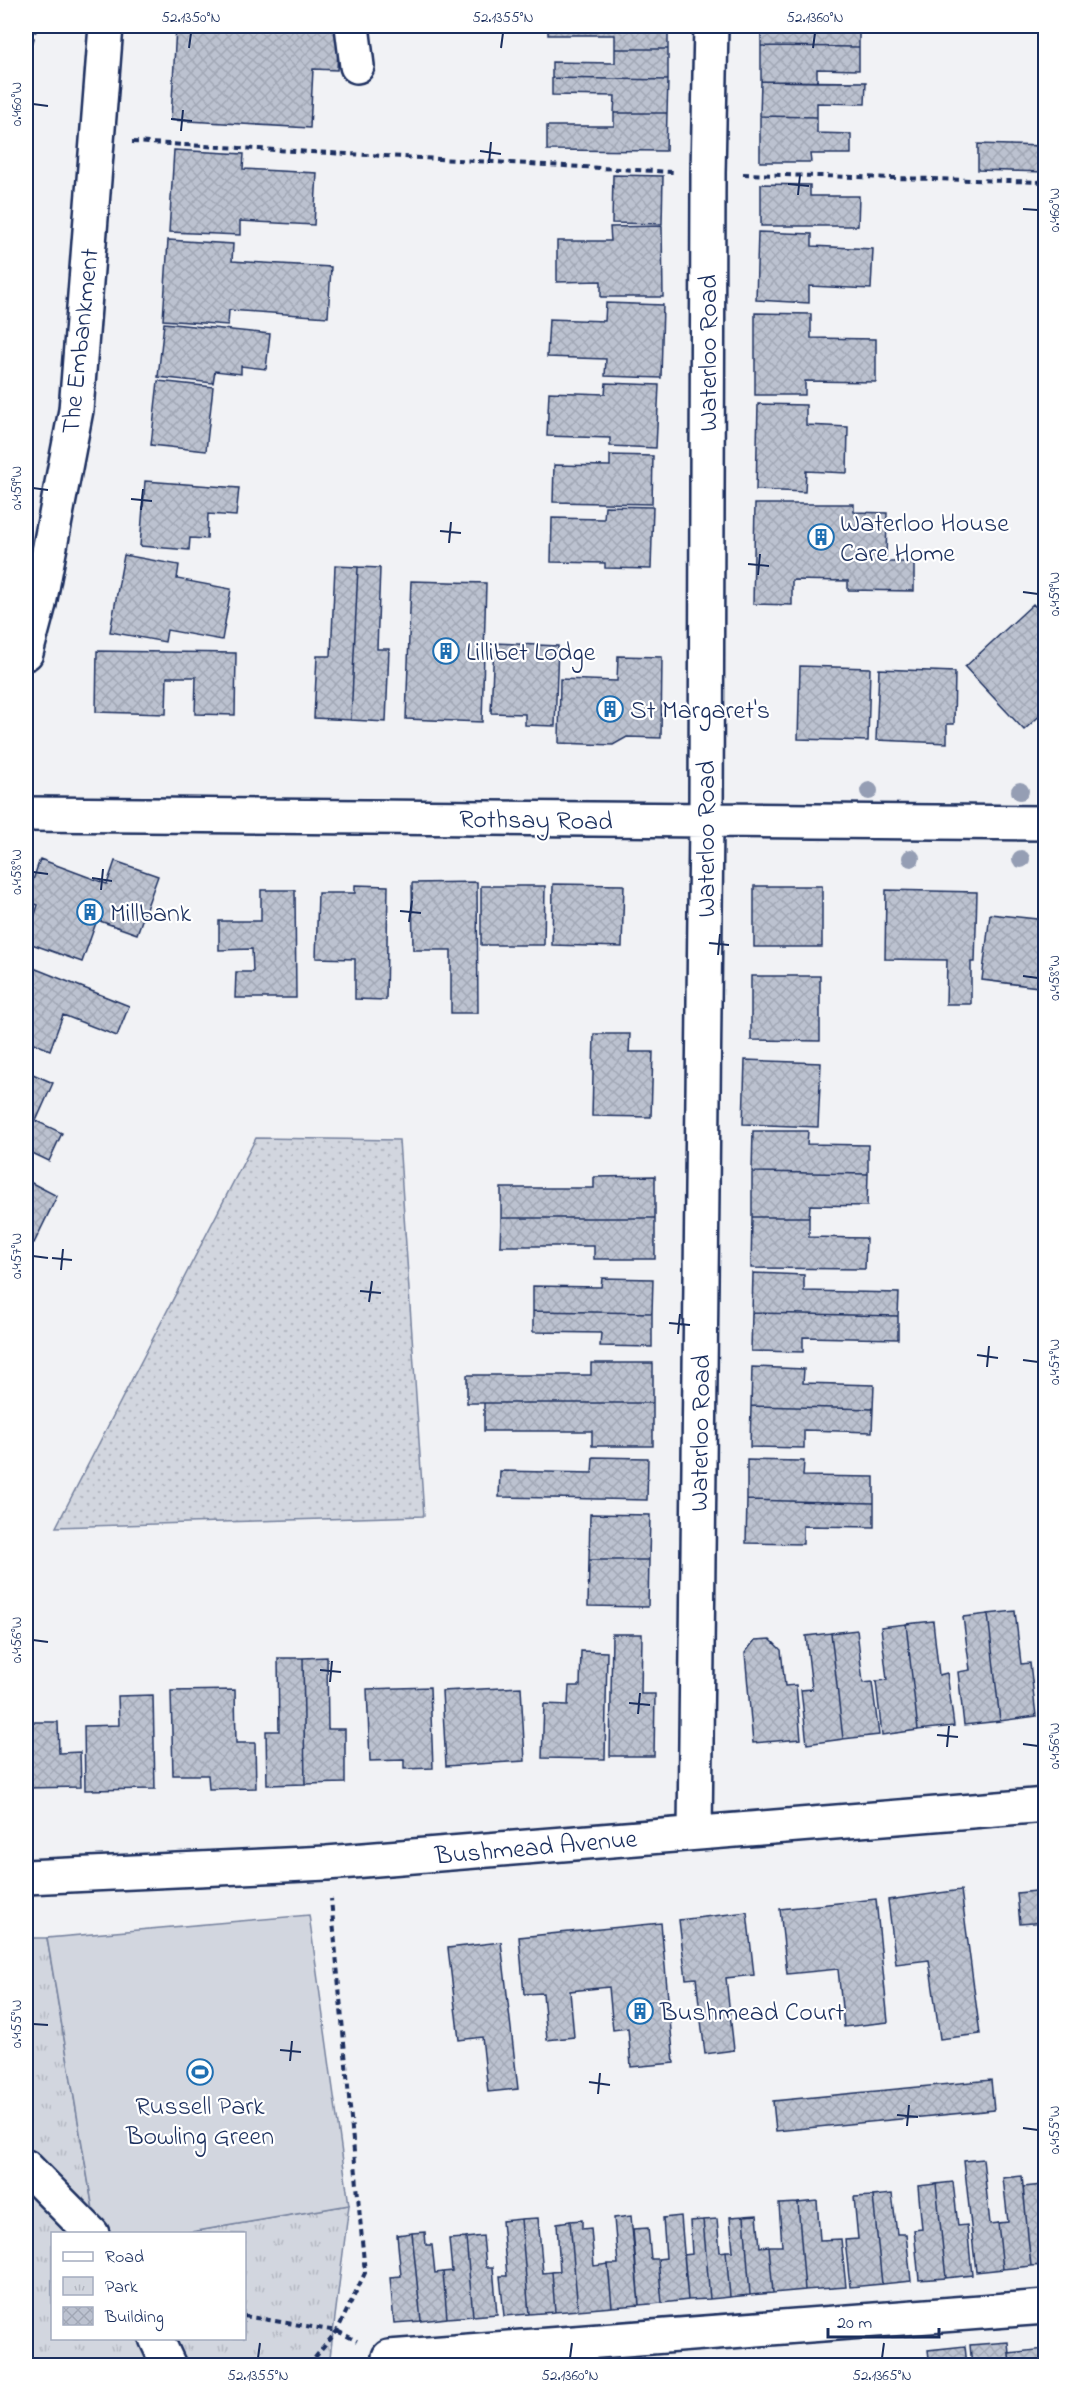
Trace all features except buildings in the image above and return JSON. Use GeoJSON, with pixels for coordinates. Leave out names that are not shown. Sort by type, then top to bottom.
{"type":"FeatureCollection","features":[{"type":"Feature","properties":{"kind":"street","name":"The Embankment"},"geometry":{"type":"LineString","coordinates":[[26,653],[39,604],[76,410],[106,26]]}},
{"type":"Feature","properties":{"kind":"street"},"geometry":{"type":"LineString","coordinates":[[352,26],[357,66]]}},
{"type":"Feature","properties":{"kind":"street","name":"Waterloo Road"},"geometry":{"type":"LineString","coordinates":[[695,1833],[706,820],[708,173],[711,26]]}},
{"type":"Feature","properties":{"kind":"street","name":"Rothsay Road"},"geometry":{"type":"LineString","coordinates":[[26,814],[1046,823]]}},
{"type":"Feature","properties":{"kind":"street","name":"Bushmead Avenue"},"geometry":{"type":"LineString","coordinates":[[26,1877],[327,1863],[1046,1805]]}},
{"type":"Feature","properties":{"kind":"street"},"geometry":{"type":"LineString","coordinates":[[26,2167],[90,2232]]}},
{"type":"Feature","properties":{"kind":"street"},"geometry":{"type":"LineString","coordinates":[[389,2356],[1046,2307]]}},
{"type":"Feature","properties":{"kind":"street"},"geometry":{"type":"LineString","coordinates":[[157,2340],[169,2366]]}},
{"type":"Feature","properties":{"kind":"path"},"geometry":{"type":"LineString","coordinates":[[26,63],[36,26]]}},
{"type":"Feature","properties":{"kind":"path"},"geometry":{"type":"LineString","coordinates":[[98,140],[708,173],[1046,182]]}},
{"type":"Feature","properties":{"kind":"path"},"geometry":{"type":"LineString","coordinates":[[308,2366],[337,2331],[365,2273],[327,1863]]}},
{"type":"Feature","properties":{"kind":"path"},"geometry":{"type":"LineString","coordinates":[[246,2316],[337,2331],[389,2356]]}},
{"type":"Feature","properties":{"kind":"green space"},"geometry":{"type":"Polygon","coordinates":[[[256,1138],[399,1140],[424,1516],[56,1527],[256,1138]]]}},
{"type":"Feature","properties":{"kind":"green space","name":"Russell Park Bowling Green"},"geometry":{"type":"Polygon","coordinates":[[[309,1915],[349,2205],[191,2232],[97,2232],[47,1938],[309,1915]]]}},
{"type":"Feature","properties":{"kind":"green space"},"geometry":{"type":"Polygon","coordinates":[[[26,1938],[47,1938],[97,2232],[51,2232],[51,2340],[246,2340],[246,2232],[191,2232],[349,2205],[329,2365],[26,2366],[26,1938]]]}},
{"type":"Feature","properties":{"kind":"place","name":"Waterloo House Care Home"},"geometry":{"type":"Point","coordinates":[821,537]}},
{"type":"Feature","properties":{"kind":"place","name":"Lillibet Lodge"},"geometry":{"type":"Point","coordinates":[446,651]}},
{"type":"Feature","properties":{"kind":"place","name":"St Margaret's"},"geometry":{"type":"Point","coordinates":[610,709]}},
{"type":"Feature","properties":{"kind":"place","name":"Millbank"},"geometry":{"type":"Point","coordinates":[90,912]}},
{"type":"Feature","properties":{"kind":"place","name":"Bushmead Court"},"geometry":{"type":"Point","coordinates":[640,2011]}},
{"type":"Feature","properties":{"kind":"place","name":"Russell Park Bowling Green"},"geometry":{"type":"Point","coordinates":[200,2072]}}]}
